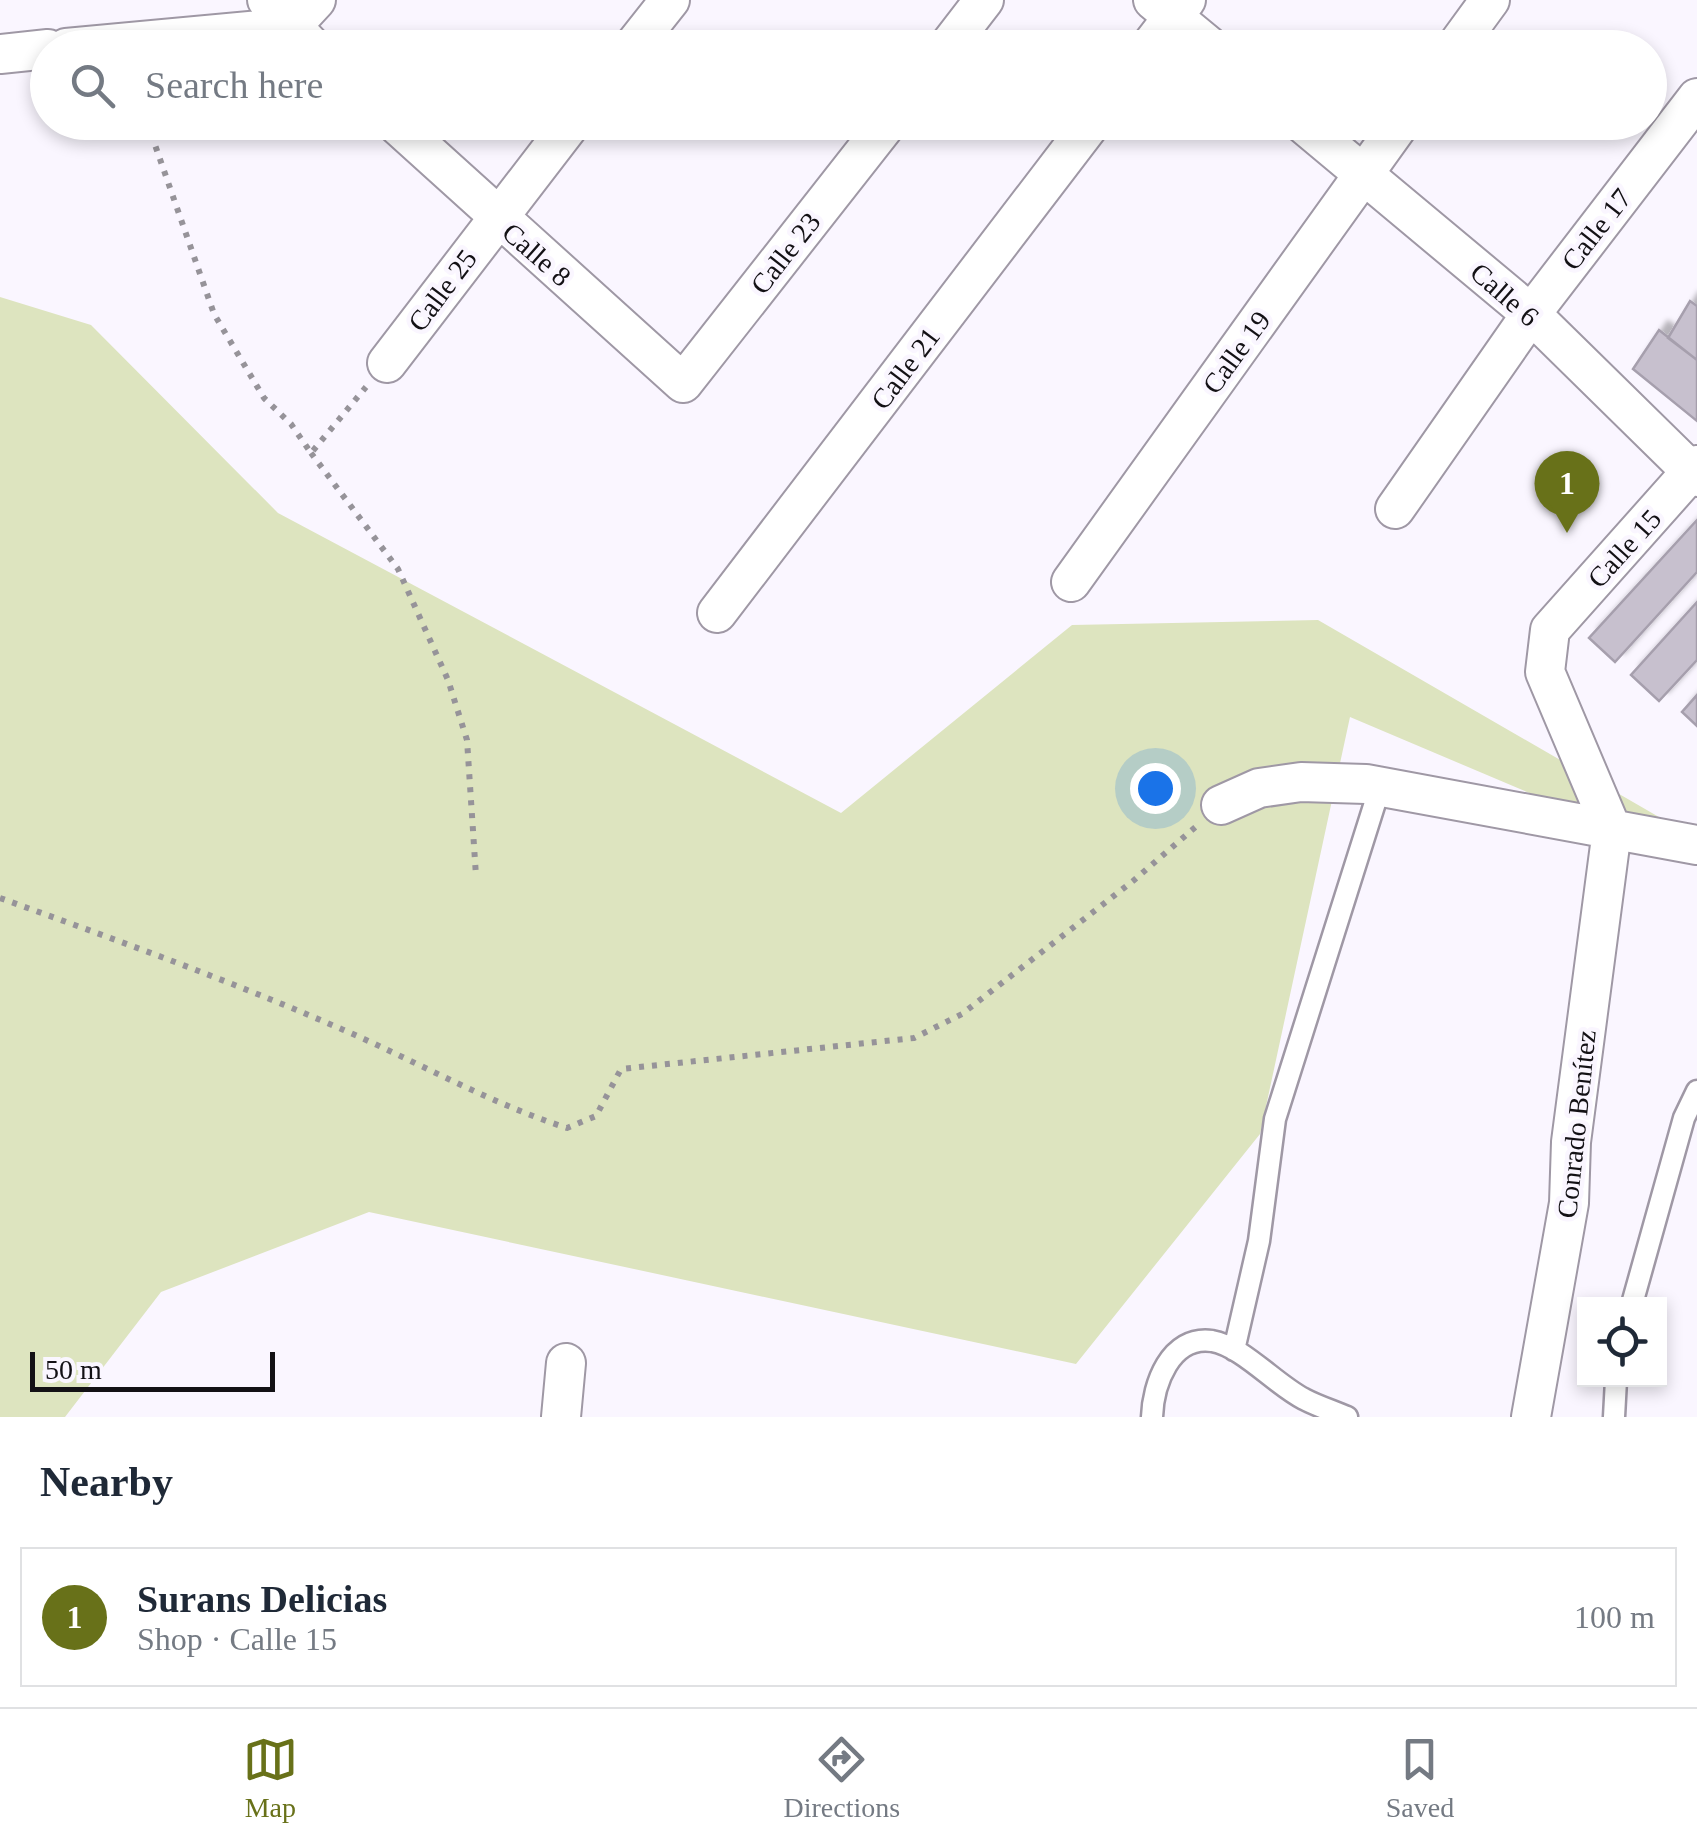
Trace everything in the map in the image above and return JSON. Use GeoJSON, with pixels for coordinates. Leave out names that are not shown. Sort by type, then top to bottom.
{"type":"FeatureCollection","features":[{"type":"Feature","properties":{"kind":"street"},"geometry":{"type":"LineString","coordinates":[[646,30],[670,0]]}},
{"type":"Feature","properties":{"kind":"street"},"geometry":{"type":"LineString","coordinates":[[961,30],[984,0]]}},
{"type":"Feature","properties":{"kind":"street"},"geometry":{"type":"LineString","coordinates":[[1469,30],[1490,0]]}},
{"type":"Feature","properties":{"kind":"street"},"geometry":{"type":"LineString","coordinates":[[1159,30],[1171,5],[1195,30]]}},
{"type":"Feature","properties":{"kind":"street"},"geometry":{"type":"LineString","coordinates":[[209,30],[297,19]]}},
{"type":"Feature","properties":{"kind":"street"},"geometry":{"type":"LineString","coordinates":[[0,54],[30,51]]}},
{"type":"Feature","properties":{"kind":"street","name":"Calle 17"},"geometry":{"type":"LineString","coordinates":[[1667,137],[1697,98]]}},
{"type":"Feature","properties":{"kind":"street","name":"Calle 8"},"geometry":{"type":"LineString","coordinates":[[413,140],[682,383]]}},
{"type":"Feature","properties":{"kind":"street","name":"Calle 25"},"geometry":{"type":"LineString","coordinates":[[387,363],[558,140]]}},
{"type":"Feature","properties":{"kind":"street","name":"Calle 23"},"geometry":{"type":"LineString","coordinates":[[682,383],[874,140]]}},
{"type":"Feature","properties":{"kind":"street","name":"Calle 21"},"geometry":{"type":"LineString","coordinates":[[717,613],[1078,140]]}},
{"type":"Feature","properties":{"kind":"street","name":"Calle 6"},"geometry":{"type":"LineString","coordinates":[[1322,140],[1531,314],[1695,471]]}},
{"type":"Feature","properties":{"kind":"street","name":"Calle 19"},"geometry":{"type":"LineString","coordinates":[[1071,582],[1389,140]]}},
{"type":"Feature","properties":{"kind":"street","name":"Calle 17"},"geometry":{"type":"LineString","coordinates":[[1394,509],[1531,314],[1665,140]]}},
{"type":"Feature","properties":{"kind":"street","name":"Calle 15"},"geometry":{"type":"LineString","coordinates":[[1612,830],[1546,672],[1550,630],[1695,471]]}},
{"type":"Feature","properties":{"kind":"street"},"geometry":{"type":"LineString","coordinates":[[1221,804],[1258,788],[1302,782],[1380,787],[1697,845]]}},
{"type":"Feature","properties":{"kind":"street","name":"Conrado Benítez"},"geometry":{"type":"LineString","coordinates":[[1532,1417],[1569,1204],[1571,1142],[1612,830]]}},
{"type":"Feature","properties":{"kind":"street"},"geometry":{"type":"LineString","coordinates":[[561,1417],[566,1364]]}},
{"type":"Feature","properties":{"kind":"lane"},"geometry":{"type":"LineString","coordinates":[[1234,1350],[1260,1241],[1275,1119],[1380,787]]}},
{"type":"Feature","properties":{"kind":"lane"},"geometry":{"type":"LineString","coordinates":[[1634,1297],[1684,1118],[1697,1092]]}},
{"type":"Feature","properties":{"kind":"lane"},"geometry":{"type":"LineString","coordinates":[[1152,1417],[1152,1397],[1165,1364],[1196,1343],[1212,1341],[1234,1350],[1303,1399],[1347,1417]]}},
{"type":"Feature","properties":{"kind":"lane"},"geometry":{"type":"LineString","coordinates":[[1614,1417],[1616,1387]]}},
{"type":"Feature","properties":{"kind":"path"},"geometry":{"type":"LineString","coordinates":[[150,140],[214,314],[264,398],[291,424],[398,569],[448,680],[467,740],[476,876]]}},
{"type":"Feature","properties":{"kind":"path"},"geometry":{"type":"LineString","coordinates":[[311,452],[387,363]]}},
{"type":"Feature","properties":{"kind":"path"},"geometry":{"type":"LineString","coordinates":[[0,898],[326,1024],[518,1112],[567,1128],[596,1116],[622,1069],[914,1038],[962,1014],[1134,881],[1221,804]]}},
{"type":"Feature","properties":{"kind":"green space"},"geometry":{"type":"Polygon","coordinates":[[[0,297],[91,325],[278,513],[841,813],[1072,625],[1318,620],[1697,839],[1697,864],[1350,717],[1260,1134],[1076,1364],[369,1212],[161,1292],[65,1417],[0,1417],[0,297]]]}},
{"type":"Feature","properties":{"kind":"building"},"geometry":{"type":"Polygon","coordinates":[[[1690,301],[1697,306],[1697,360],[1668,338],[1690,301]]]}},
{"type":"Feature","properties":{"kind":"building"},"geometry":{"type":"Polygon","coordinates":[[[1659,330],[1697,360],[1697,421],[1633,369],[1659,330]]]}},
{"type":"Feature","properties":{"kind":"building"},"geometry":{"type":"Polygon","coordinates":[[[1697,520],[1697,572],[1615,662],[1589,638],[1697,520]]]}},
{"type":"Feature","properties":{"kind":"building"},"geometry":{"type":"Polygon","coordinates":[[[1697,602],[1697,660],[1659,701],[1631,675],[1697,602]]]}},
{"type":"Feature","properties":{"kind":"building"},"geometry":{"type":"Polygon","coordinates":[[[1697,695],[1697,726],[1682,712],[1697,695]]]}},
{"type":"Feature","properties":{"kind":"place","name":"Surans Delicias"},"geometry":{"type":"Point","coordinates":[1567,533]}}]}
